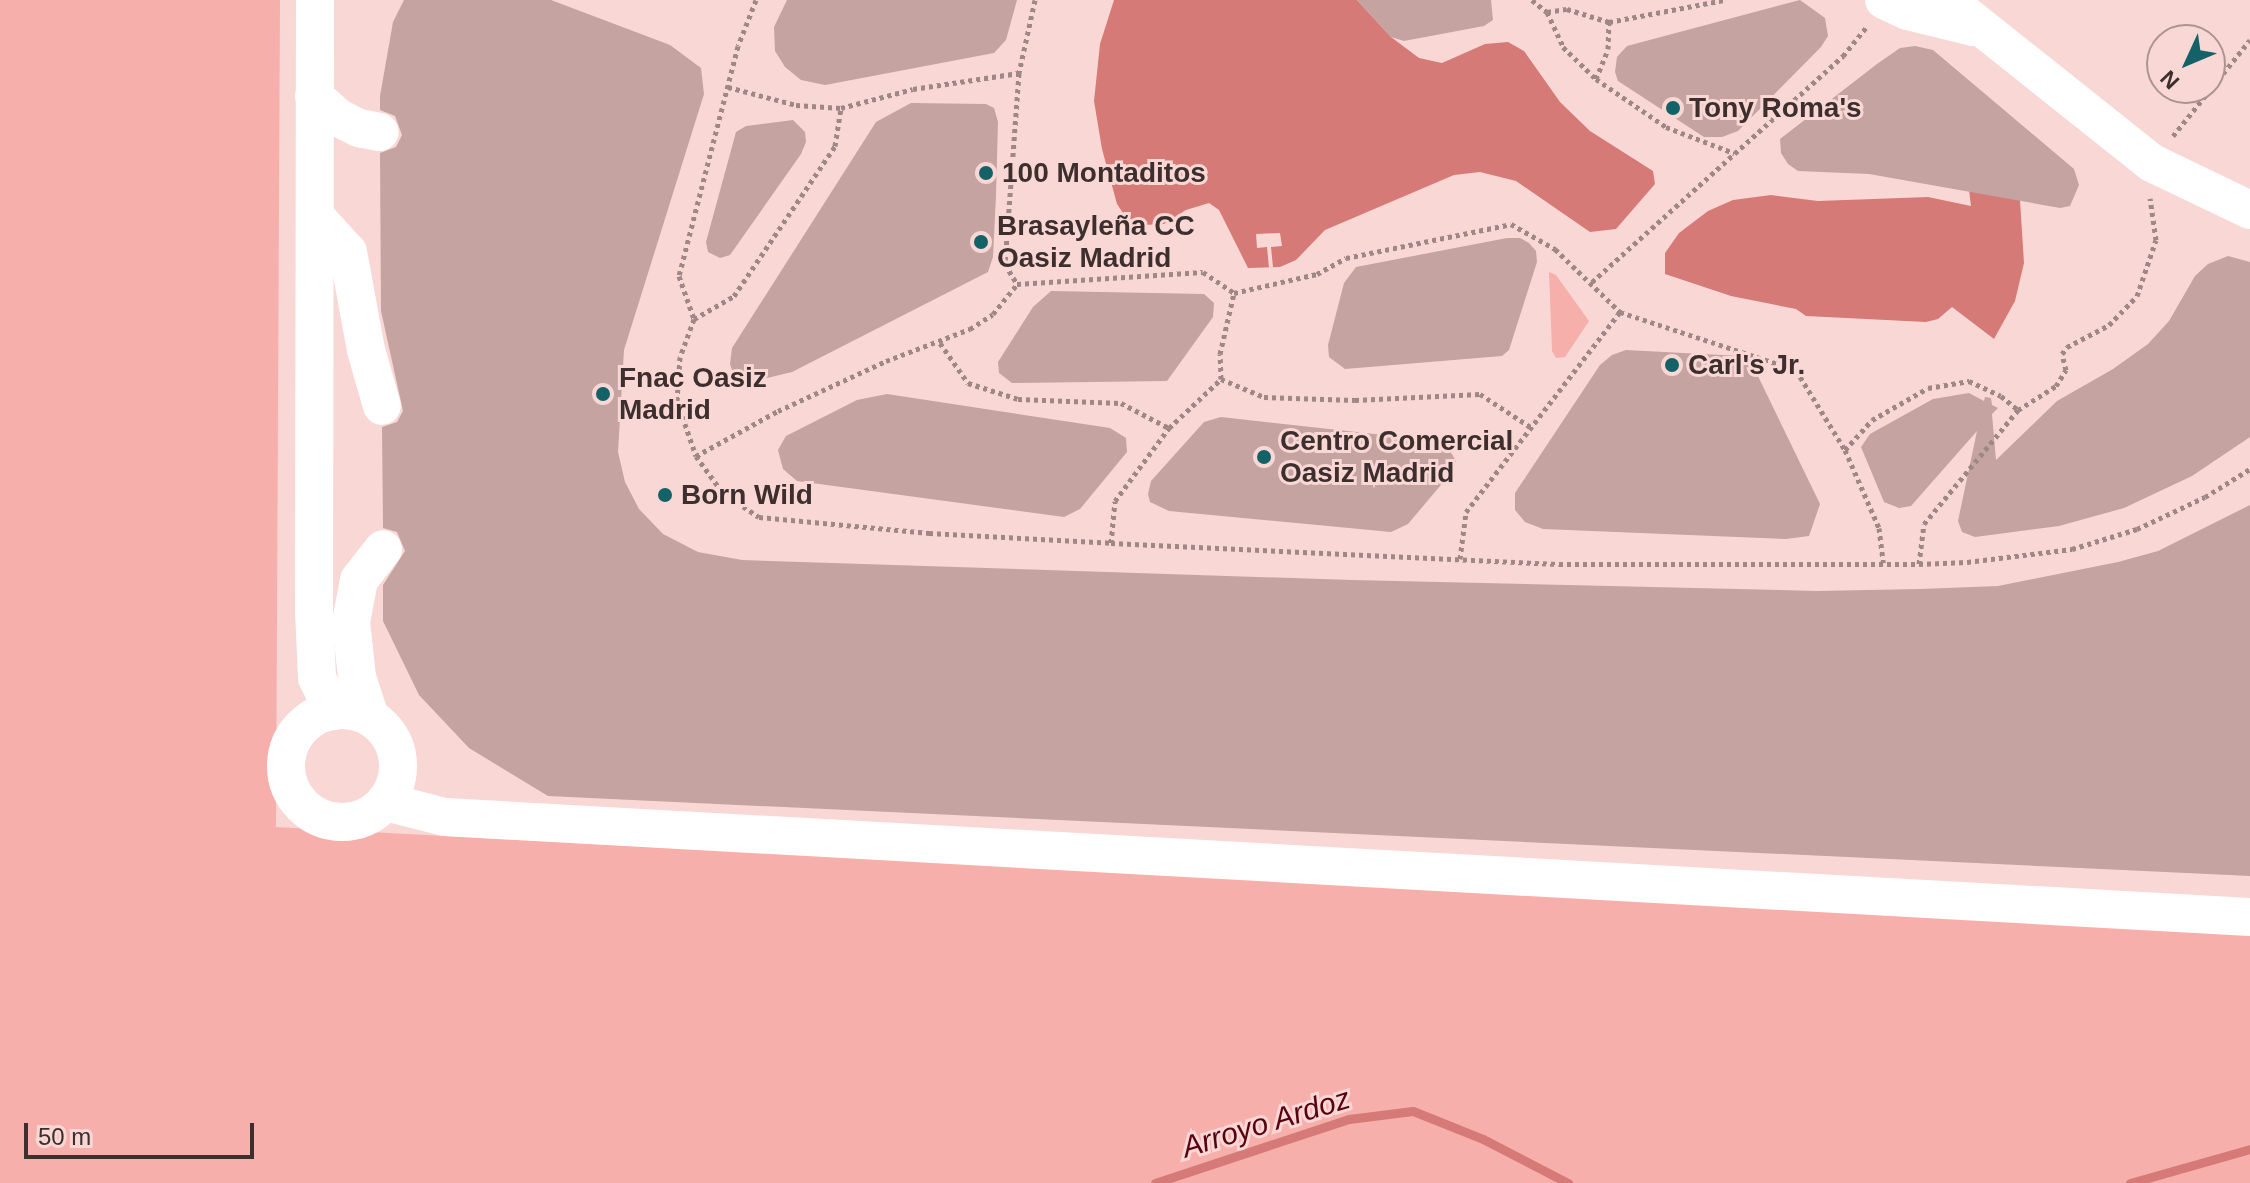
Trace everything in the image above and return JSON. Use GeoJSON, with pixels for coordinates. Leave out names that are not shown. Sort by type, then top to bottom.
{"type":"FeatureCollection","features":[{"type":"Feature","properties":{"kind":"lane"},"geometry":{"type":"LineString","coordinates":[[315,0],[314,611],[317,678],[333,711]]}},
{"type":"Feature","properties":{"kind":"lane"},"geometry":{"type":"LineString","coordinates":[[1947,0],[2153,174],[2250,210]]}},
{"type":"Feature","properties":{"kind":"lane"},"geometry":{"type":"LineString","coordinates":[[1880,8],[1980,28]]}},
{"type":"Feature","properties":{"kind":"lane"},"geometry":{"type":"LineString","coordinates":[[314,96],[337,117],[359,128],[380,132]]}},
{"type":"Feature","properties":{"kind":"lane"},"geometry":{"type":"LineString","coordinates":[[316,217],[348,252],[366,350],[382,406]]}},
{"type":"Feature","properties":{"kind":"lane"},"geometry":{"type":"LineString","coordinates":[[370,717],[357,677],[351,622],[359,580],[383,549]]}},
{"type":"Feature","properties":{"kind":"lane"},"geometry":{"type":"LineString","coordinates":[[333,711],[352,711],[370,717],[385,730],[395,746],[399,765],[396,784],[386,802],[373,814],[357,821],[339,823],[306,809],[294,795],[288,779],[286,760],[291,743],[308,723],[333,711]]}},
{"type":"Feature","properties":{"kind":"lane"},"geometry":{"type":"LineString","coordinates":[[386,802],[460,818],[2250,917]]}},
{"type":"Feature","properties":{"kind":"path"},"geometry":{"type":"LineString","coordinates":[[756,0],[738,46],[679,276],[694,319],[680,357],[677,401],[696,456],[723,493],[759,517],[929,533],[1559,564],[1919,564],[1967,562],[2072,549],[2137,529],[2205,497],[2250,469]]}},
{"type":"Feature","properties":{"kind":"path"},"geometry":{"type":"LineString","coordinates":[[1017,284],[1005,264],[1019,73],[1035,0]]}},
{"type":"Feature","properties":{"kind":"path"},"geometry":{"type":"LineString","coordinates":[[1532,0],[1547,12],[1563,47],[1596,79],[1666,127],[1734,153]]}},
{"type":"Feature","properties":{"kind":"path"},"geometry":{"type":"LineString","coordinates":[[1547,12],[1567,9],[1609,22],[1724,0]]}},
{"type":"Feature","properties":{"kind":"path"},"geometry":{"type":"LineString","coordinates":[[1592,282],[1843,56],[1880,8]]}},
{"type":"Feature","properties":{"kind":"path"},"geometry":{"type":"LineString","coordinates":[[1596,79],[1608,49],[1609,22]]}},
{"type":"Feature","properties":{"kind":"path"},"geometry":{"type":"LineString","coordinates":[[1919,564],[1924,524],[2018,410],[2056,386],[2066,370],[2062,354],[2067,347],[2109,325],[2137,296],[2156,240],[2149,201],[2153,174],[2250,40]]}},
{"type":"Feature","properties":{"kind":"path"},"geometry":{"type":"LineString","coordinates":[[728,87],[796,105],[841,108],[913,89],[1019,73]]}},
{"type":"Feature","properties":{"kind":"path"},"geometry":{"type":"LineString","coordinates":[[694,319],[734,296],[835,146],[841,108]]}},
{"type":"Feature","properties":{"kind":"path"},"geometry":{"type":"LineString","coordinates":[[696,456],[778,411],[886,361],[940,343],[993,314],[1017,284],[1203,272],[1234,293],[1317,274],[1346,258],[1511,224],[1555,249],[1620,312],[1796,370],[1845,450],[1879,528],[1883,563]]}},
{"type":"Feature","properties":{"kind":"path"},"geometry":{"type":"LineString","coordinates":[[1111,543],[1115,501],[1169,428],[1221,379],[1220,354],[1234,293]]}},
{"type":"Feature","properties":{"kind":"path"},"geometry":{"type":"LineString","coordinates":[[1460,559],[1466,512],[1620,312]]}},
{"type":"Feature","properties":{"kind":"path"},"geometry":{"type":"LineString","coordinates":[[940,343],[968,383],[1018,399],[1121,403],[1169,428]]}},
{"type":"Feature","properties":{"kind":"path"},"geometry":{"type":"LineString","coordinates":[[1221,379],[1264,397],[1355,400],[1480,394],[1532,428]]}},
{"type":"Feature","properties":{"kind":"path"},"geometry":{"type":"LineString","coordinates":[[1845,450],[1872,420],[1928,388],[1969,381],[2001,396],[2018,410]]}},
{"type":"Feature","properties":{"kind":"shaded area"},"geometry":{"type":"Polygon","coordinates":[[[0,0],[280,0],[276,827],[2250,933],[2250,1183],[0,1183],[0,0]]]}},
{"type":"Feature","properties":{"kind":"shaded area"},"geometry":{"type":"Polygon","coordinates":[[[1114,0],[1357,0],[1391,37],[1419,58],[1442,63],[1485,44],[1508,42],[1524,51],[1560,102],[1590,131],[1653,171],[1655,184],[1616,229],[1590,232],[1516,181],[1480,172],[1454,175],[1325,230],[1296,260],[1280,267],[1248,268],[1219,210],[1209,203],[1186,210],[1164,224],[1143,225],[1125,216],[1117,204],[1102,149],[1094,101],[1100,44],[1114,0]]]}},
{"type":"Feature","properties":{"kind":"shaded area"},"geometry":{"type":"Polygon","coordinates":[[[1969,190],[2020,200],[2024,263],[2015,301],[1994,339],[1952,307],[1938,319],[1926,322],[1806,316],[1796,309],[1731,296],[1665,274],[1665,253],[1679,233],[1708,211],[1733,200],[1771,195],[1818,201],[1928,197],[1971,206],[1969,190]]]}},
{"type":"Feature","properties":{"kind":"shaded area"},"geometry":{"type":"Polygon","coordinates":[[[1549,272],[1556,275],[1589,321],[1565,357],[1556,358],[1552,351],[1549,272]]]}},
{"type":"Feature","properties":{"kind":"pier"},"geometry":{"type":"Polygon","coordinates":[[[1280,233],[1282,246],[1271,247],[1273,267],[1269,268],[1267,247],[1257,248],[1256,234],[1280,233]]]}},
{"type":"Feature","properties":{"kind":"building"},"geometry":{"type":"Polygon","coordinates":[[[404,0],[551,0],[670,45],[701,68],[704,94],[624,350],[618,452],[625,482],[639,509],[663,534],[698,552],[742,560],[1352,580],[1817,591],[1920,589],[1998,586],[2118,562],[2158,551],[2250,505],[2250,876],[548,796],[469,748],[419,695],[383,621],[383,585],[405,551],[397,532],[383,528],[382,427],[397,422],[403,411],[381,311],[380,153],[396,147],[402,135],[395,116],[380,110],[380,96],[393,22],[404,0]]]}},
{"type":"Feature","properties":{"kind":"building"},"geometry":{"type":"Polygon","coordinates":[[[787,0],[1017,0],[1006,40],[994,53],[825,85],[801,80],[785,67],[775,51],[774,27],[787,0]]]}},
{"type":"Feature","properties":{"kind":"building"},"geometry":{"type":"Polygon","coordinates":[[[1357,0],[1491,0],[1493,20],[1484,26],[1404,41],[1391,37],[1357,0]]]}},
{"type":"Feature","properties":{"kind":"building"},"geometry":{"type":"Polygon","coordinates":[[[1800,0],[1825,18],[1828,36],[1821,47],[1738,131],[1722,137],[1704,137],[1618,81],[1615,72],[1617,57],[1627,46],[1800,0]]]}},
{"type":"Feature","properties":{"kind":"building"},"geometry":{"type":"Polygon","coordinates":[[[1915,46],[1933,50],[2074,169],[2079,185],[2070,206],[2060,208],[1869,174],[1798,171],[1788,164],[1781,153],[1780,139],[1900,48],[1915,46]]]}},
{"type":"Feature","properties":{"kind":"building"},"geometry":{"type":"Polygon","coordinates":[[[911,103],[986,104],[994,108],[998,122],[996,195],[993,257],[988,272],[792,372],[750,382],[734,376],[730,364],[732,348],[876,122],[911,103]]]}},
{"type":"Feature","properties":{"kind":"building"},"geometry":{"type":"Polygon","coordinates":[[[793,120],[805,132],[806,142],[801,154],[730,255],[720,258],[708,252],[706,242],[736,132],[746,126],[793,120]]]}},
{"type":"Feature","properties":{"kind":"building"},"geometry":{"type":"Polygon","coordinates":[[[1520,238],[1529,243],[1536,251],[1537,262],[1509,350],[1502,356],[1345,369],[1329,357],[1328,345],[1344,283],[1356,267],[1520,238]]]}},
{"type":"Feature","properties":{"kind":"building"},"geometry":{"type":"Polygon","coordinates":[[[2228,256],[2250,262],[2250,437],[2192,476],[2124,508],[2059,526],[1975,537],[1962,532],[1958,521],[1977,431],[1911,506],[1899,508],[1884,502],[1861,447],[1870,434],[1933,399],[1969,393],[1984,401],[1985,397],[1991,398],[1992,405],[1998,408],[1992,414],[1996,460],[2057,401],[2113,369],[2148,344],[2169,321],[2195,276],[2208,264],[2228,256]]]}},
{"type":"Feature","properties":{"kind":"building"},"geometry":{"type":"Polygon","coordinates":[[[1051,291],[1204,294],[1214,303],[1213,317],[1167,381],[1012,383],[999,373],[998,362],[1033,307],[1051,291]]]}},
{"type":"Feature","properties":{"kind":"building"},"geometry":{"type":"Polygon","coordinates":[[[1626,350],[1741,356],[1755,370],[1820,504],[1809,536],[1786,539],[1543,529],[1525,522],[1515,510],[1515,493],[1600,365],[1612,355],[1626,350]]]}},
{"type":"Feature","properties":{"kind":"building"},"geometry":{"type":"Polygon","coordinates":[[[887,394],[1110,428],[1126,438],[1127,452],[1080,509],[1064,517],[797,481],[783,469],[778,450],[786,436],[857,400],[887,394]]]}},
{"type":"Feature","properties":{"kind":"building"},"geometry":{"type":"Polygon","coordinates":[[[1221,417],[1429,440],[1450,451],[1456,461],[1451,473],[1408,524],[1391,532],[1169,511],[1150,502],[1151,481],[1204,422],[1221,417]]]}},
{"type":"Feature","properties":{"kind":"waterway","name":"Arroyo Ardoz"},"geometry":{"type":"LineString","coordinates":[[1155,1183],[1349,1119],[1413,1111],[1483,1139],[1568,1183]]}},
{"type":"Feature","properties":{"kind":"waterway","name":"Arroyo Ardoz"},"geometry":{"type":"LineString","coordinates":[[2130,1183],[2250,1149]]}},
{"type":"Feature","properties":{"kind":"place","name":"Tony Roma's"},"geometry":{"type":"Point","coordinates":[1673,108]}},
{"type":"Feature","properties":{"kind":"place","name":"100 Montaditos"},"geometry":{"type":"Point","coordinates":[986,173]}},
{"type":"Feature","properties":{"kind":"place","name":"Brasayleña CC Oasiz Madrid"},"geometry":{"type":"Point","coordinates":[981,242]}},
{"type":"Feature","properties":{"kind":"place","name":"Carl's Jr."},"geometry":{"type":"Point","coordinates":[1672,365]}},
{"type":"Feature","properties":{"kind":"place","name":"Fnac Oasiz Madrid"},"geometry":{"type":"Point","coordinates":[603,394]}},
{"type":"Feature","properties":{"kind":"place","name":"Centro Comercial Oasiz Madrid"},"geometry":{"type":"Point","coordinates":[1264,457]}},
{"type":"Feature","properties":{"kind":"place","name":"Born Wild"},"geometry":{"type":"Point","coordinates":[665,495]}}]}
